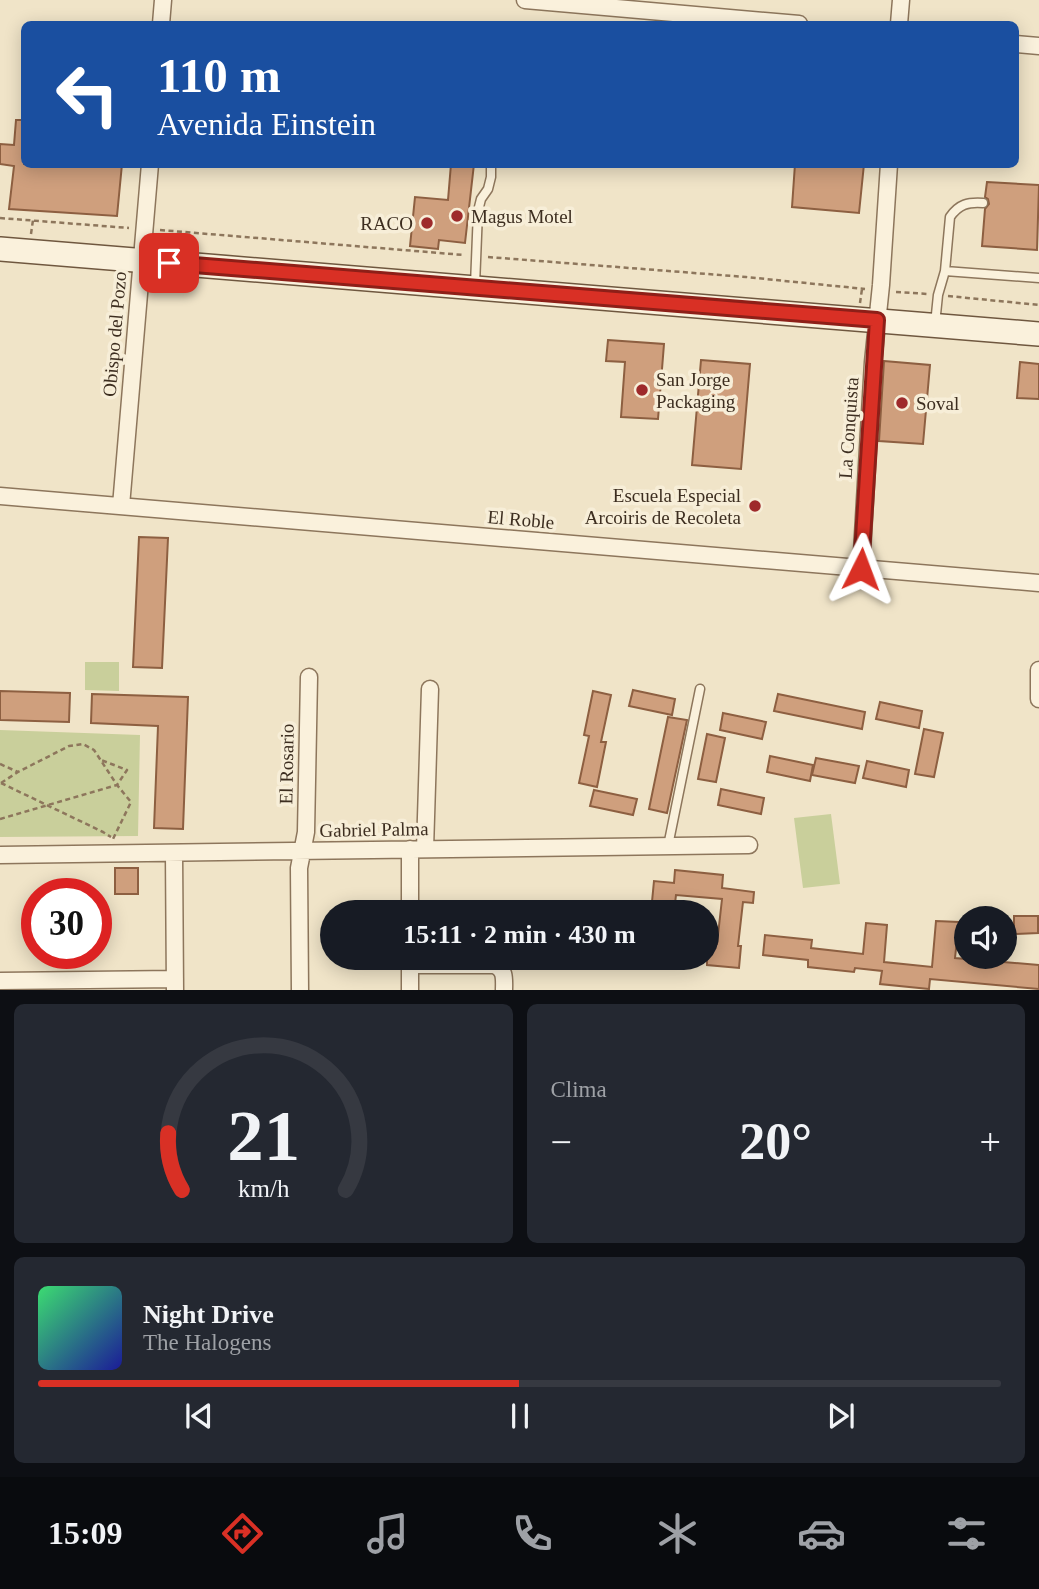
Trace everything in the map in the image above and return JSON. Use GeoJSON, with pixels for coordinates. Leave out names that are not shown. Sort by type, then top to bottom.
{"type":"FeatureCollection","features":[{"type":"Feature","properties":{"kind":"main road"},"geometry":{"type":"LineString","coordinates":[[0,249],[1039,334]]}},
{"type":"Feature","properties":{"kind":"street"},"geometry":{"type":"LineString","coordinates":[[161,21],[163,0]]}},
{"type":"Feature","properties":{"kind":"street"},"geometry":{"type":"LineString","coordinates":[[525,0],[765,21]]}},
{"type":"Feature","properties":{"kind":"street"},"geometry":{"type":"LineString","coordinates":[[899,21],[901,0]]}},
{"type":"Feature","properties":{"kind":"street"},"geometry":{"type":"LineString","coordinates":[[1019,44],[1039,46]]}},
{"type":"Feature","properties":{"kind":"street","name":"Obispo del Pozo"},"geometry":{"type":"LineString","coordinates":[[121,506],[150,168]]}},
{"type":"Feature","properties":{"kind":"street","name":"La Conquista"},"geometry":{"type":"LineString","coordinates":[[861,569],[889,168]]}},
{"type":"Feature","properties":{"kind":"street","name":"El Roble"},"geometry":{"type":"LineString","coordinates":[[0,496],[1039,583]]}},
{"type":"Feature","properties":{"kind":"street"},"geometry":{"type":"LineString","coordinates":[[1039,670],[1039,699]]}},
{"type":"Feature","properties":{"kind":"street","name":"El Rosario"},"geometry":{"type":"LineString","coordinates":[[300,990],[299,868],[306,832],[309,677]]}},
{"type":"Feature","properties":{"kind":"street"},"geometry":{"type":"LineString","coordinates":[[411,900],[430,689]]}},
{"type":"Feature","properties":{"kind":"street","name":"Gabriel Palma"},"geometry":{"type":"LineString","coordinates":[[0,855],[749,845]]}},
{"type":"Feature","properties":{"kind":"street"},"geometry":{"type":"LineString","coordinates":[[0,981],[175,985],[174,853]]}},
{"type":"Feature","properties":{"kind":"street"},"geometry":{"type":"LineString","coordinates":[[410,970],[411,990]]}},
{"type":"Feature","properties":{"kind":"street"},"geometry":{"type":"LineString","coordinates":[[501,970],[503,990]]}},
{"type":"Feature","properties":{"kind":"lane"},"geometry":{"type":"LineString","coordinates":[[475,288],[478,211],[481,199],[488,189],[491,168]]}},
{"type":"Feature","properties":{"kind":"lane"},"geometry":{"type":"LineString","coordinates":[[935,325],[950,217],[963,204],[983,203]]}},
{"type":"Feature","properties":{"kind":"lane"},"geometry":{"type":"LineString","coordinates":[[944,271],[1039,278]]}},
{"type":"Feature","properties":{"kind":"lane"},"geometry":{"type":"LineString","coordinates":[[668,846],[700,689]]}},
{"type":"Feature","properties":{"kind":"path"},"geometry":{"type":"LineString","coordinates":[[0,218],[746,277],[1039,305]]}},
{"type":"Feature","properties":{"kind":"path"},"geometry":{"type":"LineString","coordinates":[[83,744],[94,750],[131,802],[113,839],[0,783],[69,746],[83,744]]}},
{"type":"Feature","properties":{"kind":"path"},"geometry":{"type":"LineString","coordinates":[[0,819],[117,785],[127,770],[100,759]]}},
{"type":"Feature","properties":{"kind":"path"},"geometry":{"type":"LineString","coordinates":[[0,764],[18,772]]}},
{"type":"Feature","properties":{"kind":"green space"},"geometry":{"type":"Polygon","coordinates":[[[85,662],[119,662],[119,691],[85,690],[85,662]]]}},
{"type":"Feature","properties":{"kind":"green space"},"geometry":{"type":"Polygon","coordinates":[[[0,730],[140,735],[138,836],[0,837],[0,730]]]}},
{"type":"Feature","properties":{"kind":"green space"},"geometry":{"type":"Polygon","coordinates":[[[831,814],[840,884],[803,888],[794,818],[831,814]]]}},
{"type":"Feature","properties":{"kind":"building"},"geometry":{"type":"Polygon","coordinates":[[[16,120],[21,120],[21,168],[122,168],[117,216],[9,209],[14,166],[0,164],[0,144],[14,145],[16,120]]]}},
{"type":"Feature","properties":{"kind":"building"},"geometry":{"type":"Polygon","coordinates":[[[451,168],[474,168],[465,243],[439,240],[438,249],[410,246],[415,197],[448,200],[451,168]]]}},
{"type":"Feature","properties":{"kind":"building"},"geometry":{"type":"Polygon","coordinates":[[[795,168],[864,168],[859,213],[792,207],[795,168]]]}},
{"type":"Feature","properties":{"kind":"building"},"geometry":{"type":"Polygon","coordinates":[[[987,182],[1039,185],[1037,250],[982,246],[985,209],[989,204],[985,197],[987,182]]]}},
{"type":"Feature","properties":{"kind":"building","name":"San Jorge Packaging"},"geometry":{"type":"Polygon","coordinates":[[[608,340],[664,344],[658,419],[621,417],[625,362],[606,361],[608,340]]]}},
{"type":"Feature","properties":{"kind":"building"},"geometry":{"type":"Polygon","coordinates":[[[701,360],[750,364],[741,469],[692,465],[701,360]]]}},
{"type":"Feature","properties":{"kind":"building","name":"Soval"},"geometry":{"type":"Polygon","coordinates":[[[884,361],[930,365],[923,444],[879,441],[884,361]]]}},
{"type":"Feature","properties":{"kind":"building"},"geometry":{"type":"Polygon","coordinates":[[[1020,362],[1039,364],[1039,399],[1017,398],[1020,362]]]}},
{"type":"Feature","properties":{"kind":"building"},"geometry":{"type":"Polygon","coordinates":[[[139,537],[168,538],[162,668],[133,667],[139,537]]]}},
{"type":"Feature","properties":{"kind":"building"},"geometry":{"type":"Polygon","coordinates":[[[633,690],[675,699],[672,715],[629,706],[633,690]]]}},
{"type":"Feature","properties":{"kind":"building"},"geometry":{"type":"Polygon","coordinates":[[[0,691],[70,693],[69,722],[0,720],[0,691]]]}},
{"type":"Feature","properties":{"kind":"building"},"geometry":{"type":"Polygon","coordinates":[[[593,691],[611,695],[601,742],[606,742],[597,787],[579,783],[589,736],[584,735],[593,691]]]}},
{"type":"Feature","properties":{"kind":"building"},"geometry":{"type":"Polygon","coordinates":[[[92,694],[188,697],[183,829],[154,828],[158,726],[91,723],[92,694]]]}},
{"type":"Feature","properties":{"kind":"building"},"geometry":{"type":"Polygon","coordinates":[[[778,694],[865,712],[862,729],[774,711],[778,694]]]}},
{"type":"Feature","properties":{"kind":"building"},"geometry":{"type":"Polygon","coordinates":[[[880,702],[922,711],[919,728],[876,719],[880,702]]]}},
{"type":"Feature","properties":{"kind":"building"},"geometry":{"type":"Polygon","coordinates":[[[723,713],[766,722],[762,739],[720,730],[723,713]]]}},
{"type":"Feature","properties":{"kind":"building"},"geometry":{"type":"Polygon","coordinates":[[[668,717],[687,720],[667,813],[649,809],[668,717]]]}},
{"type":"Feature","properties":{"kind":"building"},"geometry":{"type":"Polygon","coordinates":[[[924,729],[943,733],[934,777],[915,774],[924,729]]]}},
{"type":"Feature","properties":{"kind":"building"},"geometry":{"type":"Polygon","coordinates":[[[707,734],[725,738],[716,782],[698,779],[707,734]]]}},
{"type":"Feature","properties":{"kind":"building"},"geometry":{"type":"Polygon","coordinates":[[[770,756],[813,765],[810,781],[767,772],[770,756]]]}},
{"type":"Feature","properties":{"kind":"building"},"geometry":{"type":"Polygon","coordinates":[[[816,758],[859,766],[855,783],[812,775],[816,758]]]}},
{"type":"Feature","properties":{"kind":"building"},"geometry":{"type":"Polygon","coordinates":[[[867,761],[909,770],[906,787],[863,778],[867,761]]]}},
{"type":"Feature","properties":{"kind":"building"},"geometry":{"type":"Polygon","coordinates":[[[721,789],[764,798],[761,814],[718,805],[721,789]]]}},
{"type":"Feature","properties":{"kind":"building"},"geometry":{"type":"Polygon","coordinates":[[[594,790],[637,799],[633,815],[590,806],[594,790]]]}},
{"type":"Feature","properties":{"kind":"building"},"geometry":{"type":"Polygon","coordinates":[[[115,868],[138,868],[138,894],[115,894],[115,868]]]}},
{"type":"Feature","properties":{"kind":"building"},"geometry":{"type":"Polygon","coordinates":[[[675,870],[723,875],[722,888],[754,892],[753,903],[743,902],[738,946],[741,946],[739,968],[719,966],[722,899],[676,895],[675,900],[652,900],[654,881],[674,883],[675,870]]]}},
{"type":"Feature","properties":{"kind":"building"},"geometry":{"type":"Polygon","coordinates":[[[1017,916],[1038,916],[1038,933],[1017,934],[1017,916]]]}},
{"type":"Feature","properties":{"kind":"building"},"geometry":{"type":"Polygon","coordinates":[[[936,921],[954,922],[954,969],[1017,969],[1017,963],[1039,965],[1039,989],[930,979],[929,989],[880,984],[882,971],[855,968],[854,972],[808,967],[808,960],[763,955],[765,935],[812,940],[811,948],[863,954],[866,923],[887,925],[884,962],[932,967],[936,921]]]}},
{"type":"Feature","properties":{"kind":"place","name":"Magus Motel"},"geometry":{"type":"Point","coordinates":[457,216]}},
{"type":"Feature","properties":{"kind":"place","name":"RACO"},"geometry":{"type":"Point","coordinates":[427,223]}},
{"type":"Feature","properties":{"kind":"place","name":"San Jorge Packaging"},"geometry":{"type":"Point","coordinates":[642,390]}},
{"type":"Feature","properties":{"kind":"place","name":"Soval"},"geometry":{"type":"Point","coordinates":[902,403]}},
{"type":"Feature","properties":{"kind":"place","name":"Escuela Especial Arcoiris de Recoleta"},"geometry":{"type":"Point","coordinates":[755,506]}},
{"type":"Feature","properties":{"kind":"route"},"geometry":{"type":"LineString","coordinates":[[169,263],[877,320],[861,569]]}}]}
